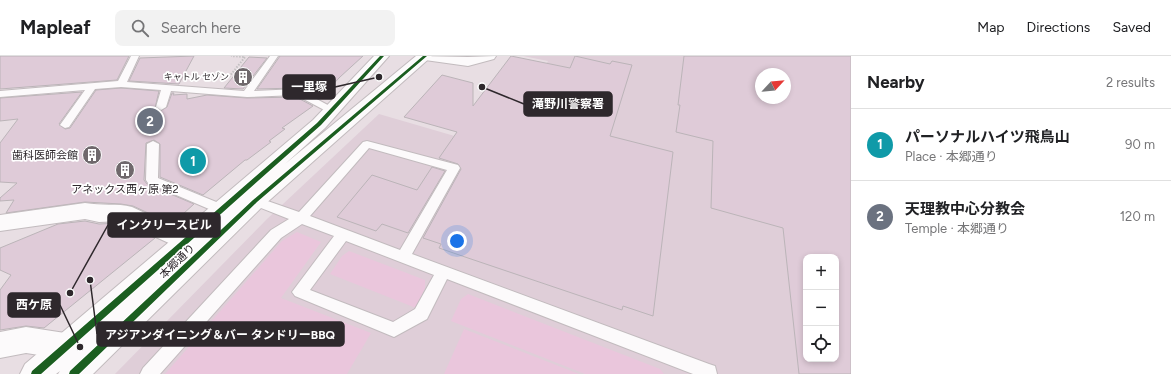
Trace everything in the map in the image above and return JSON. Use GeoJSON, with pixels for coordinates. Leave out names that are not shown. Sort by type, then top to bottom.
{"type":"FeatureCollection","features":[{"type":"Feature","properties":{"kind":"main road"},"geometry":{"type":"LineString","coordinates":[[382,56],[468,62],[489,56]]}},
{"type":"Feature","properties":{"kind":"main road","name":"本郷通り"},"geometry":{"type":"LineString","coordinates":[[35,374],[337,105],[382,56]]}},
{"type":"Feature","properties":{"kind":"main road","name":"本郷通り"},"geometry":{"type":"LineString","coordinates":[[73,374],[255,201],[423,58]]}},
{"type":"Feature","properties":{"kind":"main road"},"geometry":{"type":"LineString","coordinates":[[337,105],[366,107]]}},
{"type":"Feature","properties":{"kind":"main road"},"geometry":{"type":"LineString","coordinates":[[0,223],[85,212],[99,214],[124,213],[184,241]]}},
{"type":"Feature","properties":{"kind":"main road"},"geometry":{"type":"LineString","coordinates":[[0,345],[26,340],[66,346]]}},
{"type":"Feature","properties":{"kind":"lane"},"geometry":{"type":"LineString","coordinates":[[121,84],[135,56]]}},
{"type":"Feature","properties":{"kind":"lane"},"geometry":{"type":"LineString","coordinates":[[247,94],[274,56]]}},
{"type":"Feature","properties":{"kind":"lane"},"geometry":{"type":"LineString","coordinates":[[0,94],[121,84],[247,94],[298,92],[337,105]]}},
{"type":"Feature","properties":{"kind":"lane"},"geometry":{"type":"LineString","coordinates":[[65,125],[92,87]]}},
{"type":"Feature","properties":{"kind":"lane"},"geometry":{"type":"LineString","coordinates":[[161,107],[167,87]]}},
{"type":"Feature","properties":{"kind":"lane"},"geometry":{"type":"LineString","coordinates":[[154,144],[152,180],[221,209]]}},
{"type":"Feature","properties":{"kind":"lane"},"geometry":{"type":"LineString","coordinates":[[149,374],[276,234],[301,218],[368,144],[454,168],[403,257]]}},
{"type":"Feature","properties":{"kind":"lane"},"geometry":{"type":"LineString","coordinates":[[255,201],[709,372]]}},
{"type":"Feature","properties":{"kind":"lane"},"geometry":{"type":"LineString","coordinates":[[343,234],[300,292],[394,330],[421,314],[443,272]]}},
{"type":"Feature","properties":{"kind":"path"},"geometry":{"type":"LineString","coordinates":[[217,91],[245,57],[231,56]]}},
{"type":"Feature","properties":{"kind":"path"},"geometry":{"type":"LineString","coordinates":[[154,144],[154,130],[161,128],[163,108],[161,107]]}},
{"type":"Feature","properties":{"kind":"shaded area"},"geometry":{"type":"Polygon","coordinates":[[[523,56],[851,56],[851,374],[115,374],[267,219],[379,114],[482,144],[521,106],[548,61],[523,56]]]}},
{"type":"Feature","properties":{"kind":"shaded area"},"geometry":{"type":"Polygon","coordinates":[[[297,232],[321,242],[281,298],[371,333],[347,374],[165,374],[282,241],[297,232]]]}},
{"type":"Feature","properties":{"kind":"shaded area"},"geometry":{"type":"Polygon","coordinates":[[[349,251],[425,280],[425,288],[416,308],[330,274],[342,256],[349,251]]]}},
{"type":"Feature","properties":{"kind":"shaded area"},"geometry":{"type":"Polygon","coordinates":[[[468,294],[660,369],[664,374],[585,374],[451,321],[461,299],[468,294]]]}},
{"type":"Feature","properties":{"kind":"shaded area"},"geometry":{"type":"Polygon","coordinates":[[[464,329],[579,374],[444,374],[464,329]]]}},
{"type":"Feature","properties":{"kind":"building"},"geometry":{"type":"Polygon","coordinates":[[[0,56],[129,56],[117,80],[0,89],[0,56]]]}},
{"type":"Feature","properties":{"kind":"building"},"geometry":{"type":"Polygon","coordinates":[[[194,56],[179,84],[129,81],[140,58],[194,56]]]}},
{"type":"Feature","properties":{"kind":"building"},"geometry":{"type":"Polygon","coordinates":[[[280,56],[363,56],[319,99],[298,88],[257,89],[280,56]]]}},
{"type":"Feature","properties":{"kind":"building"},"geometry":{"type":"Polygon","coordinates":[[[511,56],[570,68],[575,56],[610,64],[612,61],[632,65],[610,136],[673,152],[653,316],[623,306],[622,310],[468,258],[439,248],[441,244],[423,238],[461,169],[458,164],[439,158],[457,132],[404,117],[442,75],[473,83],[473,106],[511,56]]]}},
{"type":"Feature","properties":{"kind":"building"},"geometry":{"type":"Polygon","coordinates":[[[684,56],[851,56],[851,374],[799,374],[783,228],[711,208],[713,141],[676,132],[680,105],[678,105],[684,56]]]}},
{"type":"Feature","properties":{"kind":"building"},"geometry":{"type":"Polygon","coordinates":[[[249,57],[267,58],[243,89],[224,88],[249,57]]]}},
{"type":"Feature","properties":{"kind":"building"},"geometry":{"type":"Polygon","coordinates":[[[121,88],[159,91],[155,108],[160,111],[167,107],[172,93],[174,93],[173,95],[187,94],[187,99],[207,95],[247,98],[296,97],[313,106],[282,128],[285,129],[269,141],[271,142],[245,160],[203,195],[160,177],[160,144],[154,140],[146,143],[144,180],[147,184],[194,204],[172,224],[133,206],[121,204],[85,202],[6,213],[14,200],[0,201],[0,198],[17,183],[0,182],[0,143],[18,119],[0,121],[0,98],[82,92],[59,124],[65,129],[70,128],[96,90],[121,88]]]}},
{"type":"Feature","properties":{"kind":"building"},"geometry":{"type":"Polygon","coordinates":[[[432,167],[445,171],[408,233],[382,224],[376,231],[337,217],[372,175],[417,190],[432,167]]]}},
{"type":"Feature","properties":{"kind":"building"},"geometry":{"type":"Polygon","coordinates":[[[85,221],[99,224],[121,223],[155,238],[44,328],[26,326],[0,330],[0,290],[11,275],[0,270],[0,248],[58,224],[85,221]]]}},
{"type":"Feature","properties":{"kind":"cycle path"},"geometry":{"type":"LineString","coordinates":[[35,374],[319,124],[382,56]]}},
{"type":"Feature","properties":{"kind":"cycle path"},"geometry":{"type":"LineString","coordinates":[[73,374],[255,201],[425,56]]}},
{"type":"Feature","properties":{"kind":"place","name":"キャトル セゾン"},"geometry":{"type":"Point","coordinates":[243,77]}},
{"type":"Feature","properties":{"kind":"place","name":"一里塚"},"geometry":{"type":"Point","coordinates":[379,77]}},
{"type":"Feature","properties":{"kind":"place","name":"滝野川警察署"},"geometry":{"type":"Point","coordinates":[482,87]}},
{"type":"Feature","properties":{"kind":"place","name":"天理教中心分教会"},"geometry":{"type":"Point","coordinates":[150,121]}},
{"type":"Feature","properties":{"kind":"place","name":"歯科医師会館"},"geometry":{"type":"Point","coordinates":[92,155]}},
{"type":"Feature","properties":{"kind":"place","name":"パーソナルハイツ飛鳥山"},"geometry":{"type":"Point","coordinates":[193,161]}},
{"type":"Feature","properties":{"kind":"place","name":"アネックス西ヶ原 第2"},"geometry":{"type":"Point","coordinates":[125,170]}},
{"type":"Feature","properties":{"kind":"place","name":"アジアンダイニング＆バー タンドリーBBQ"},"geometry":{"type":"Point","coordinates":[90,280]}},
{"type":"Feature","properties":{"kind":"place","name":"インクリースビル"},"geometry":{"type":"Point","coordinates":[70,293]}},
{"type":"Feature","properties":{"kind":"place","name":"西ケ原"},"geometry":{"type":"Point","coordinates":[80,347]}}]}
